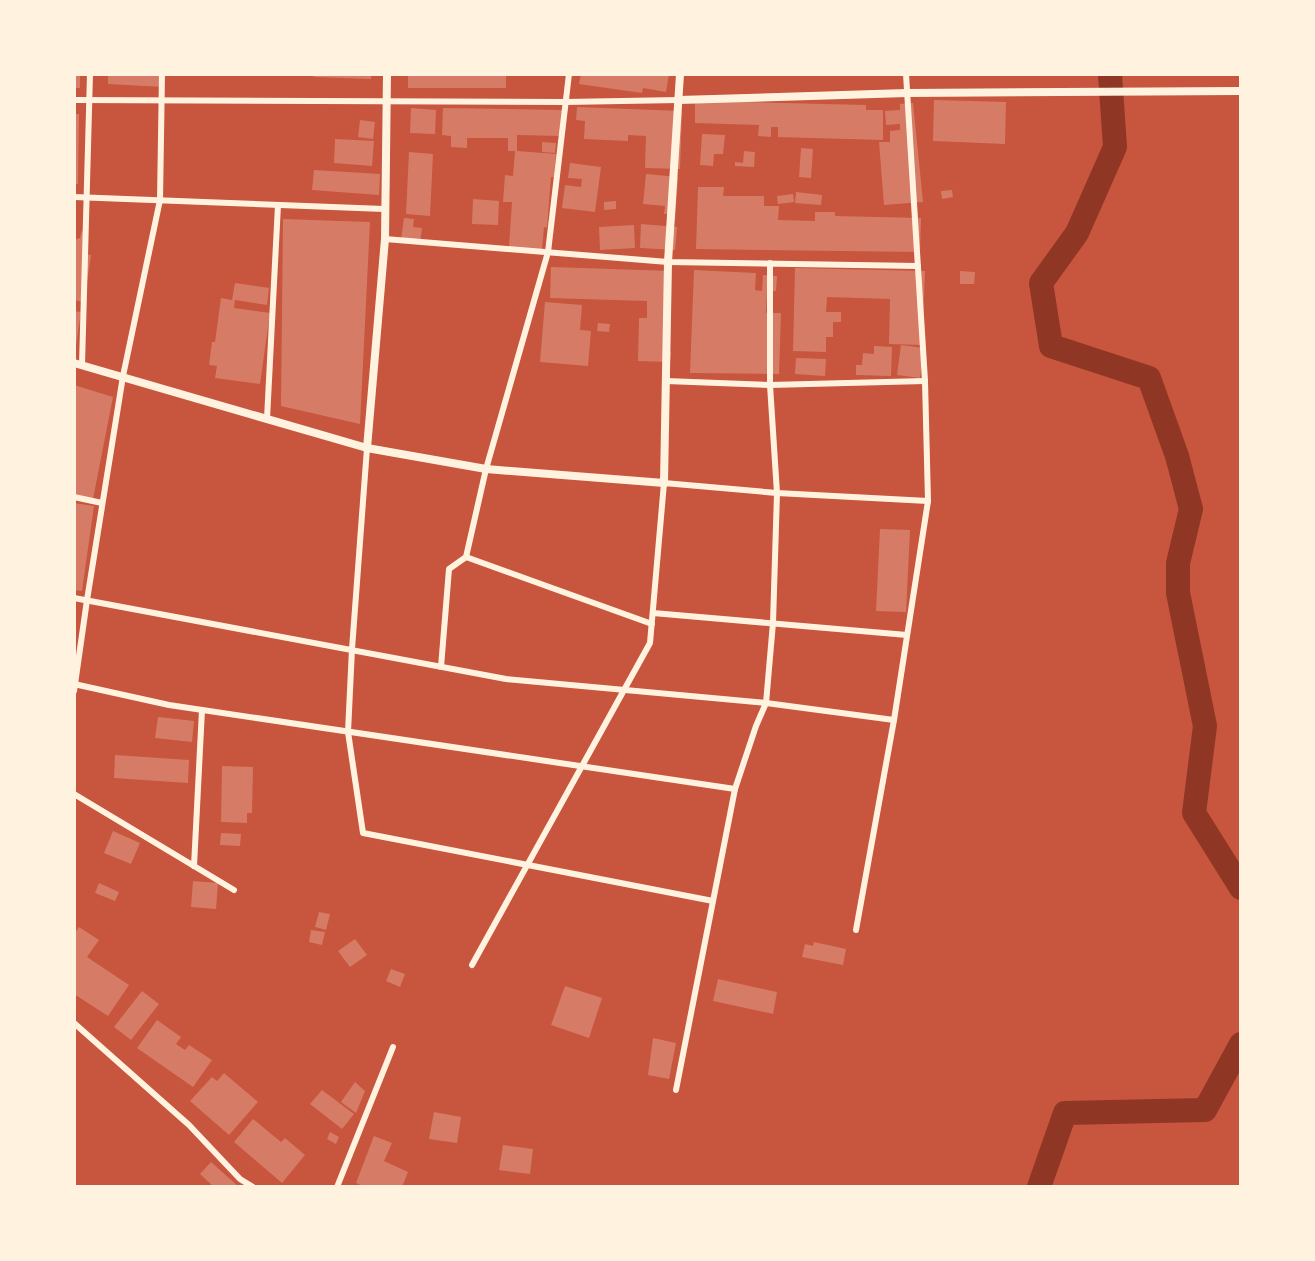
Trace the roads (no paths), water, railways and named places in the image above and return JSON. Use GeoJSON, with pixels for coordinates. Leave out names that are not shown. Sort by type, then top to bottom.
{"type":"FeatureCollection","features":[{"type":"Feature","properties":{"kind":"street"},"geometry":{"type":"LineString","coordinates":[[90,74],[88,198],[78,364],[367,448],[486,469],[777,493],[928,501]]}},
{"type":"Feature","properties":{"kind":"street"},"geometry":{"type":"LineString","coordinates":[[74,691],[123,376],[160,200],[162,74]]}},
{"type":"Feature","properties":{"kind":"street"},"geometry":{"type":"LineString","coordinates":[[387,74],[385,239],[348,732],[363,833],[713,901]]}},
{"type":"Feature","properties":{"kind":"street"},"geometry":{"type":"LineString","coordinates":[[441,667],[449,569],[466,557],[486,469],[548,252],[569,74]]}},
{"type":"Feature","properties":{"kind":"street"},"geometry":{"type":"LineString","coordinates":[[472,965],[650,643],[664,483],[668,262],[680,74]]}},
{"type":"Feature","properties":{"kind":"street"},"geometry":{"type":"LineString","coordinates":[[856,930],[894,720],[928,501],[925,381],[906,74]]}},
{"type":"Feature","properties":{"kind":"street"},"geometry":{"type":"LineString","coordinates":[[74,100],[565,102],[907,93],[1241,91]]}},
{"type":"Feature","properties":{"kind":"street"},"geometry":{"type":"LineString","coordinates":[[74,197],[384,209]]}},
{"type":"Feature","properties":{"kind":"street"},"geometry":{"type":"LineString","coordinates":[[267,419],[278,205]]}},
{"type":"Feature","properties":{"kind":"street"},"geometry":{"type":"LineString","coordinates":[[385,239],[668,262],[918,266]]}},
{"type":"Feature","properties":{"kind":"street"},"geometry":{"type":"LineString","coordinates":[[676,1090],[735,789],[766,703],[773,623],[777,493],[770,385],[770,263]]}},
{"type":"Feature","properties":{"kind":"street"},"geometry":{"type":"LineString","coordinates":[[666,381],[770,385],[925,381]]}},
{"type":"Feature","properties":{"kind":"street"},"geometry":{"type":"LineString","coordinates":[[74,497],[102,503]]}},
{"type":"Feature","properties":{"kind":"street"},"geometry":{"type":"LineString","coordinates":[[466,557],[652,624]]}},
{"type":"Feature","properties":{"kind":"street"},"geometry":{"type":"LineString","coordinates":[[74,598],[506,679],[766,703],[894,720]]}},
{"type":"Feature","properties":{"kind":"street"},"geometry":{"type":"LineString","coordinates":[[653,613],[907,635]]}},
{"type":"Feature","properties":{"kind":"street"},"geometry":{"type":"LineString","coordinates":[[74,685],[169,705],[735,789]]}},
{"type":"Feature","properties":{"kind":"street"},"geometry":{"type":"LineString","coordinates":[[194,866],[202,710]]}},
{"type":"Feature","properties":{"kind":"street"},"geometry":{"type":"LineString","coordinates":[[74,794],[234,890]]}},
{"type":"Feature","properties":{"kind":"street"},"geometry":{"type":"LineString","coordinates":[[74,1023],[189,1125],[240,1179],[253,1187]]}},
{"type":"Feature","properties":{"kind":"street"},"geometry":{"type":"LineString","coordinates":[[337,1187],[393,1047]]}},
{"type":"Feature","properties":{"kind":"waterway"},"geometry":{"type":"LineString","coordinates":[[1110,74],[1115,147],[1077,233],[1041,283],[1051,346],[1149,378],[1177,456],[1191,509],[1178,563],[1178,593],[1205,726],[1194,813],[1241,888]]}},
{"type":"Feature","properties":{"kind":"waterway"},"geometry":{"type":"LineString","coordinates":[[1039,1187],[1065,1113],[1205,1110],[1241,1044]]}}]}
